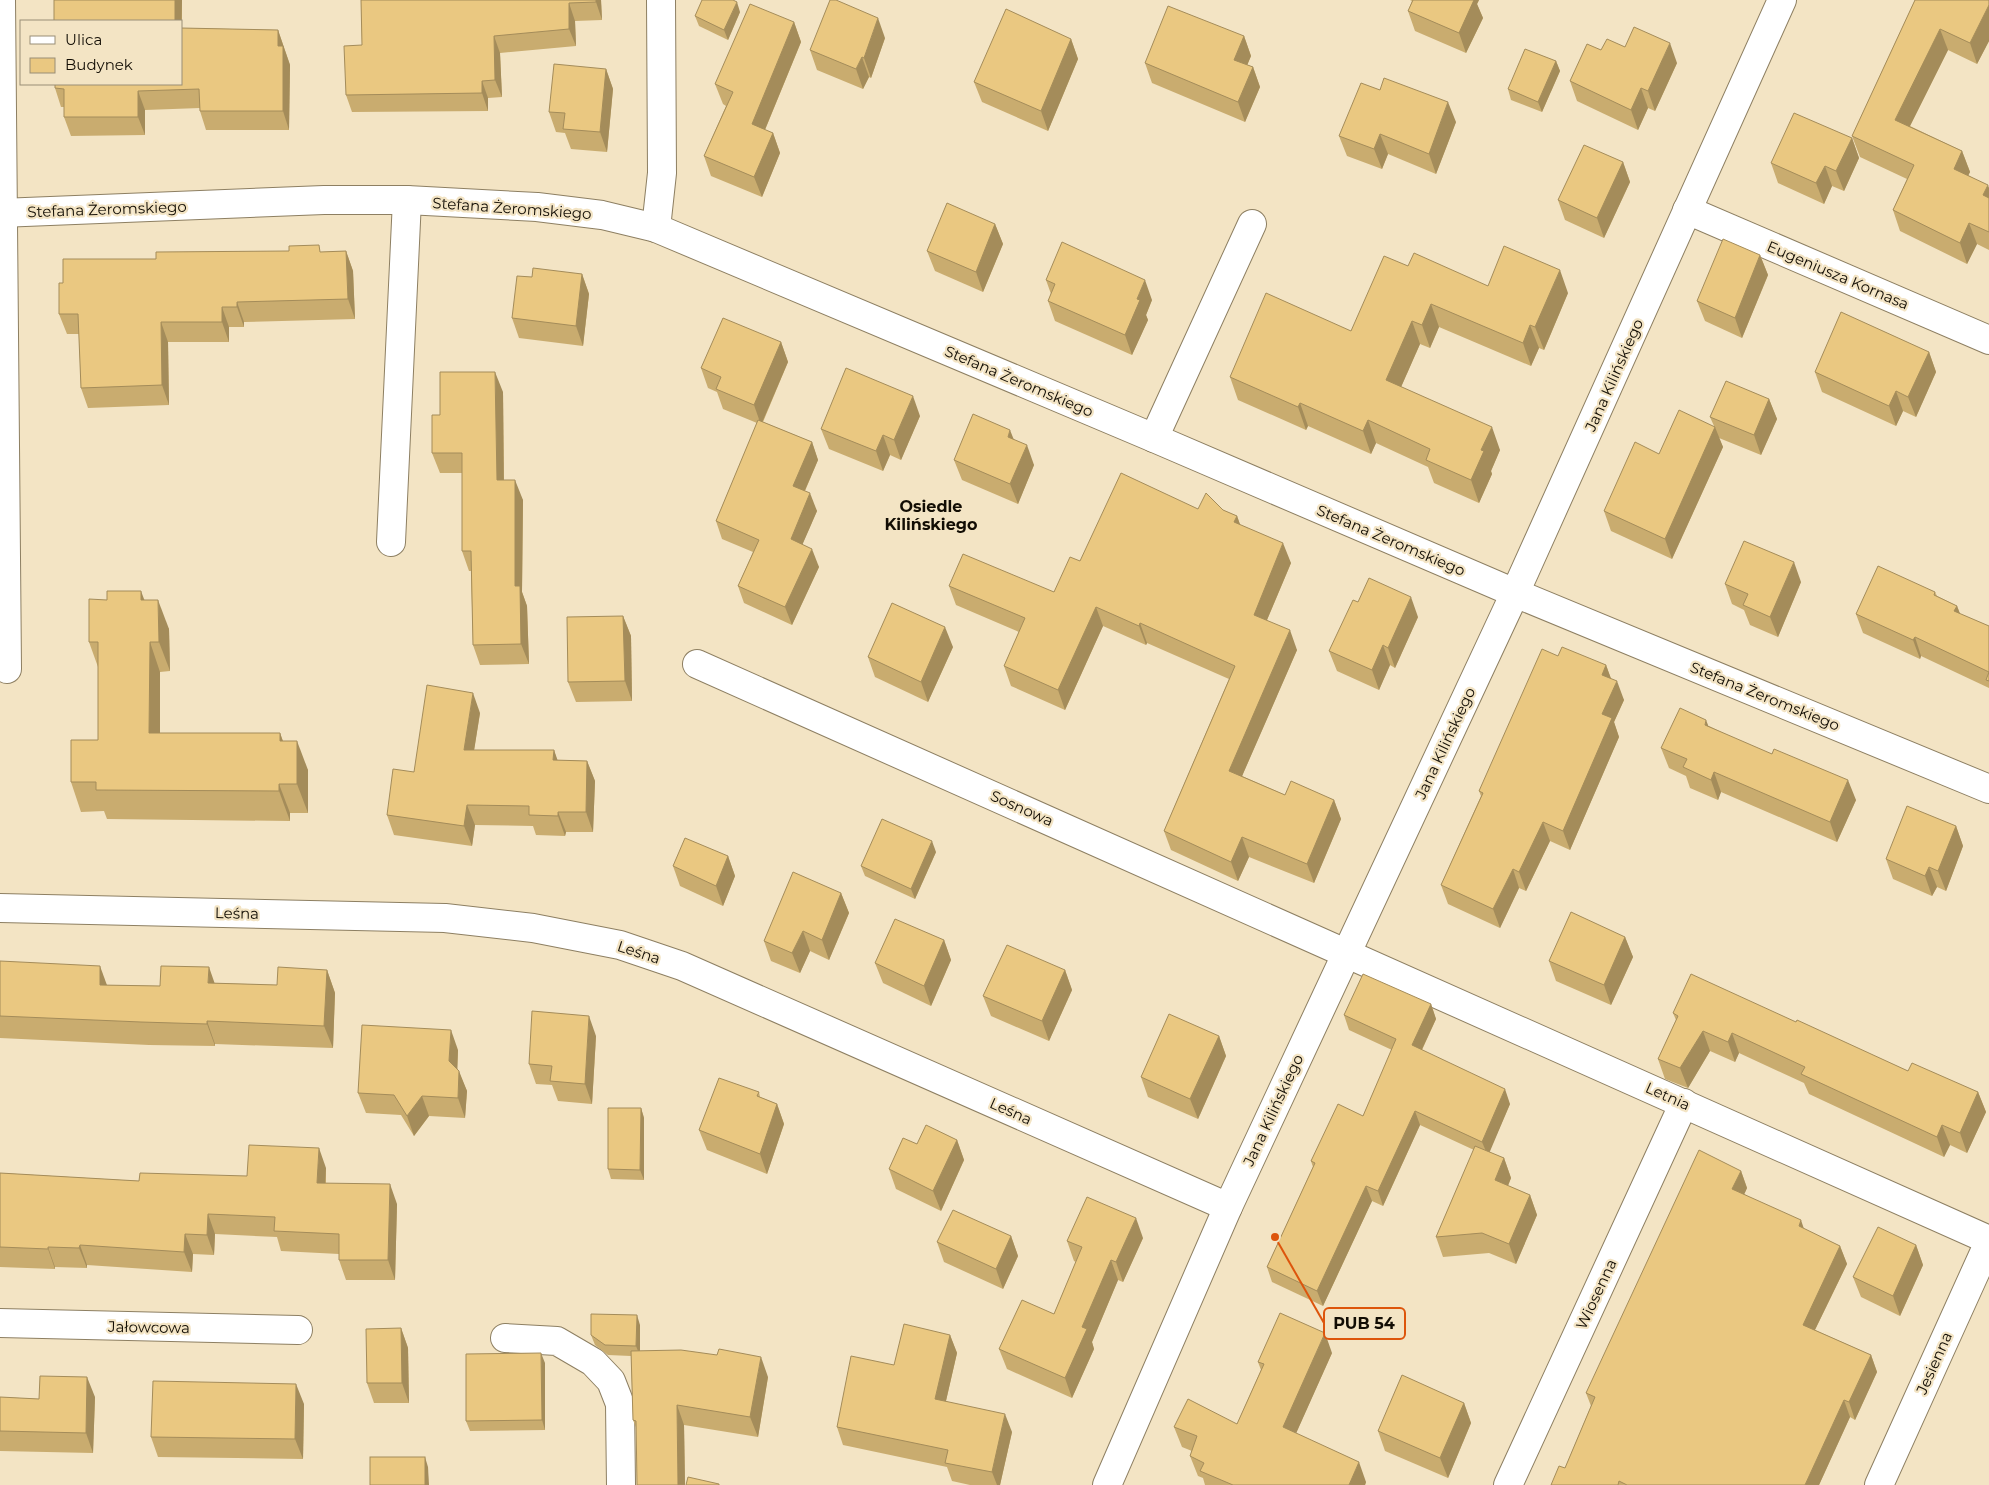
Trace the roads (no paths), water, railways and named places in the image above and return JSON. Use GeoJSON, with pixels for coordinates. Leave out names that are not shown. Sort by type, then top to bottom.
{"type":"FeatureCollection","features":[{"type":"Feature","properties":{"kind":"street"},"geometry":{"type":"LineString","coordinates":[[1,0],[1,213],[7,669]]}},
{"type":"Feature","properties":{"kind":"street"},"geometry":{"type":"LineString","coordinates":[[656,228],[662,173],[660,0]]}},
{"type":"Feature","properties":{"kind":"street","name":"Jana Kilińskiego"},"geometry":{"type":"LineString","coordinates":[[1107,1485],[1228,1207],[1515,594],[1782,0]]}},
{"type":"Feature","properties":{"kind":"street","name":"Stefana Żeromskiego"},"geometry":{"type":"LineString","coordinates":[[1,213],[324,200],[407,200],[537,207],[602,215],[656,228],[1154,438],[1515,594],[1989,789]]}},
{"type":"Feature","properties":{"kind":"street"},"geometry":{"type":"LineString","coordinates":[[391,542],[407,200]]}},
{"type":"Feature","properties":{"kind":"street","name":"Eugeniusza Kornasa"},"geometry":{"type":"LineString","coordinates":[[1687,210],[1989,340]]}},
{"type":"Feature","properties":{"kind":"street"},"geometry":{"type":"LineString","coordinates":[[1154,438],[1252,224]]}},
{"type":"Feature","properties":{"kind":"street","name":"Sosnowa"},"geometry":{"type":"LineString","coordinates":[[697,664],[1347,953]]}},
{"type":"Feature","properties":{"kind":"street","name":"Leśna"},"geometry":{"type":"LineString","coordinates":[[0,908],[445,918],[532,928],[620,945],[682,966],[1228,1207]]}},
{"type":"Feature","properties":{"kind":"street","name":"Letnia"},"geometry":{"type":"LineString","coordinates":[[1347,953],[1989,1241]]}},
{"type":"Feature","properties":{"kind":"street","name":"Wiosenna"},"geometry":{"type":"LineString","coordinates":[[1508,1485],[1684,1103]]}},
{"type":"Feature","properties":{"kind":"street","name":"Jesienna"},"geometry":{"type":"LineString","coordinates":[[1880,1485],[1989,1241]]}},
{"type":"Feature","properties":{"kind":"street","name":"Jałowcowa"},"geometry":{"type":"LineString","coordinates":[[0,1323],[298,1330]]}},
{"type":"Feature","properties":{"kind":"street"},"geometry":{"type":"LineString","coordinates":[[505,1338],[557,1341],[593,1362],[610,1381],[620,1404],[621,1485]]}},
{"type":"Feature","properties":{"kind":"place","name":"PUB 54"},"geometry":{"type":"Point","coordinates":[1275,1237]}},
{"type":"Feature","properties":{"kind":"district","name":"Osiedle Kilińskiego"},"geometry":{"type":"Point","coordinates":[931,515]}}]}
